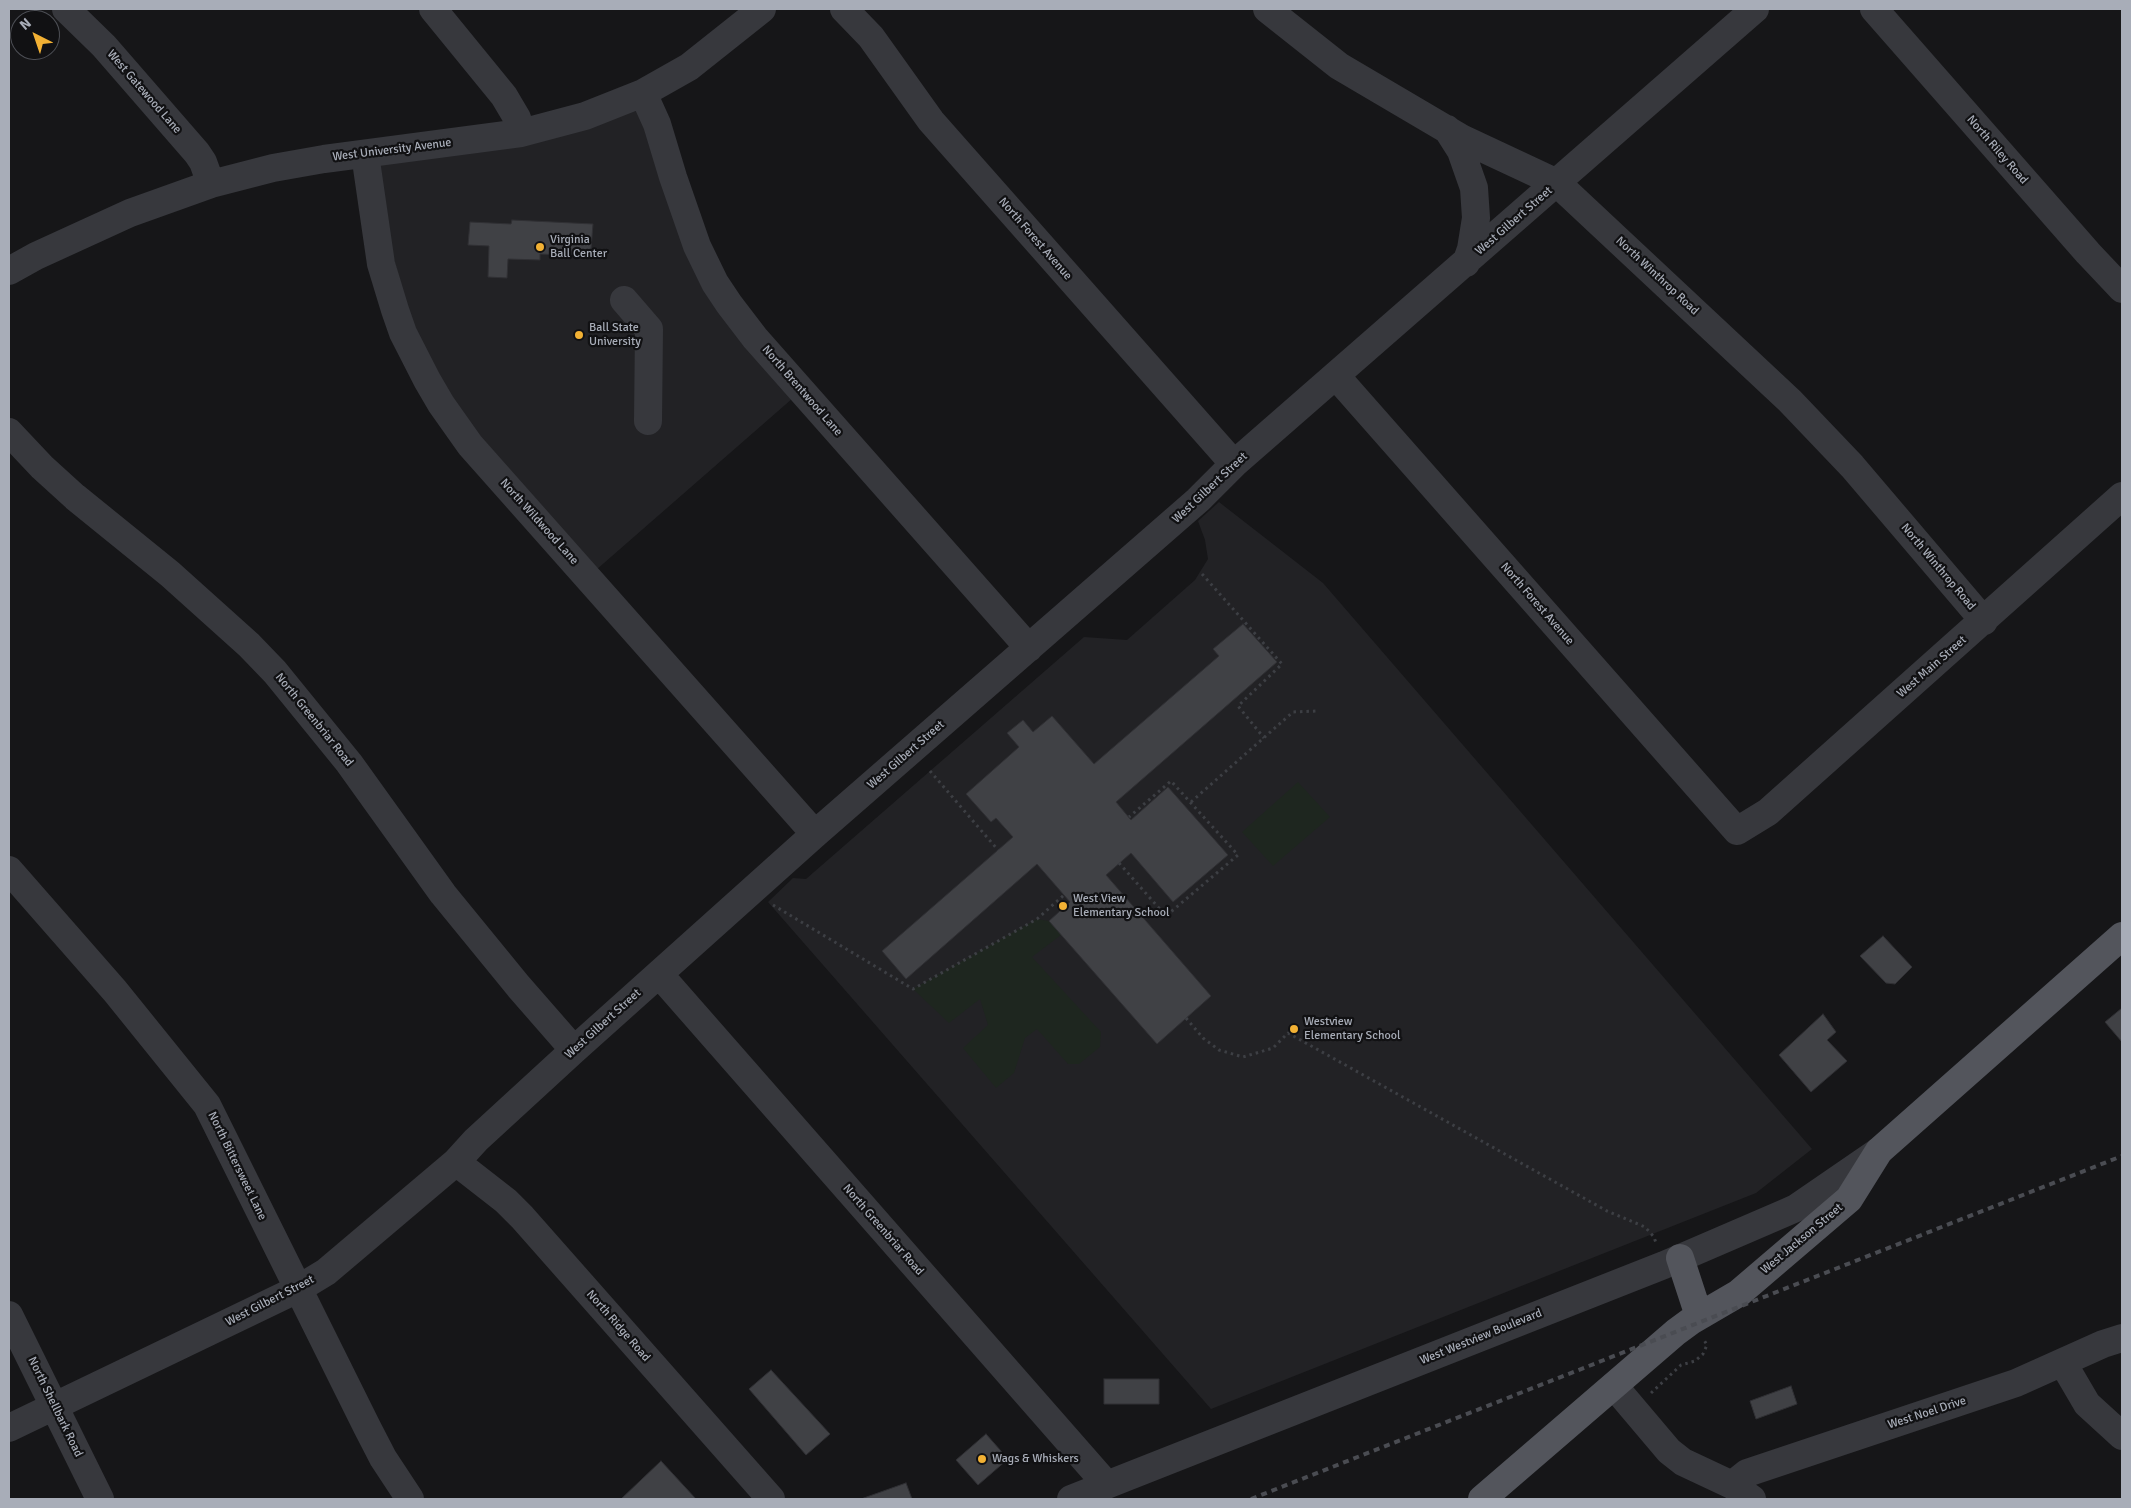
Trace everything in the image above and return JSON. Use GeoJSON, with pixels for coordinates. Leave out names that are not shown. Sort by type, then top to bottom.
{"type":"FeatureCollection","features":[{"type":"Feature","properties":{"kind":"main road","name":"West Jackson Street"},"geometry":{"type":"LineString","coordinates":[[1482,1499],[1676,1332],[1700,1324],[1849,1199],[1879,1151],[2122,936]]}},
{"type":"Feature","properties":{"kind":"main road"},"geometry":{"type":"LineString","coordinates":[[1680,1258],[1700,1324]]}},
{"type":"Feature","properties":{"kind":"street","name":"West Gatewood Lane"},"geometry":{"type":"LineString","coordinates":[[66,9],[104,46],[197,153],[203,162],[210,184]]}},
{"type":"Feature","properties":{"kind":"street"},"geometry":{"type":"LineString","coordinates":[[433,9],[504,96],[522,133]]}},
{"type":"Feature","properties":{"kind":"street","name":"West University Avenue"},"geometry":{"type":"LineString","coordinates":[[9,271],[36,256],[130,213],[210,184],[273,168],[324,159],[522,133],[585,116],[643,93],[689,67],[762,9]]}},
{"type":"Feature","properties":{"kind":"street","name":"North Forest Avenue"},"geometry":{"type":"LineString","coordinates":[[844,9],[871,37],[931,121],[1234,464]]}},
{"type":"Feature","properties":{"kind":"street","name":"West Gilbert Street"},"geometry":{"type":"LineString","coordinates":[[9,1428],[298,1289],[326,1272],[456,1162],[476,1140],[574,1050],[815,834],[1198,500],[1234,464],[1755,9]]}},
{"type":"Feature","properties":{"kind":"street","name":"North Riley Road"},"geometry":{"type":"LineString","coordinates":[[1874,9],[2088,253],[2122,289]]}},
{"type":"Feature","properties":{"kind":"street","name":"North Winthrop Road"},"geometry":{"type":"LineString","coordinates":[[1277,14],[1339,66],[1447,129],[1557,183],[1790,401],[1852,466],[1984,622]]}},
{"type":"Feature","properties":{"kind":"street","name":"North Brentwood Lane"},"geometry":{"type":"LineString","coordinates":[[643,93],[657,124],[697,246],[715,282],[729,304],[755,338],[1029,648]]}},
{"type":"Feature","properties":{"kind":"street"},"geometry":{"type":"LineString","coordinates":[[1447,129],[1461,151],[1474,188],[1476,218],[1471,249],[1466,263]]}},
{"type":"Feature","properties":{"kind":"street","name":"North Wildwood Lane"},"geometry":{"type":"LineString","coordinates":[[365,154],[381,264],[395,310],[411,349],[441,404],[470,445],[815,834]]}},
{"type":"Feature","properties":{"kind":"street"},"geometry":{"type":"LineString","coordinates":[[624,300],[649,329],[648,421]]}},
{"type":"Feature","properties":{"kind":"street","name":"North Forest Avenue"},"geometry":{"type":"LineString","coordinates":[[1336,376],[1737,831]]}},
{"type":"Feature","properties":{"kind":"street","name":"North Greenbriar Road"},"geometry":{"type":"LineString","coordinates":[[9,432],[42,468],[75,498],[170,574],[249,645],[275,672],[349,763],[443,894],[519,987],[574,1050]]}},
{"type":"Feature","properties":{"kind":"street","name":"West Main Street"},"geometry":{"type":"LineString","coordinates":[[1737,831],[1768,812],[1984,622],[2122,496]]}},
{"type":"Feature","properties":{"kind":"street","name":"North Bittersweet Lane"},"geometry":{"type":"LineString","coordinates":[[9,870],[116,991],[207,1105],[375,1442],[410,1499]]}},
{"type":"Feature","properties":{"kind":"street","name":"North Greenbriar Road"},"geometry":{"type":"LineString","coordinates":[[659,974],[1107,1485]]}},
{"type":"Feature","properties":{"kind":"street","name":"West Westview Boulevard"},"geometry":{"type":"LineString","coordinates":[[1071,1499],[1680,1258],[1796,1208],[1879,1151]]}},
{"type":"Feature","properties":{"kind":"street","name":"North Ridge Road"},"geometry":{"type":"LineString","coordinates":[[456,1162],[522,1217],[770,1499]]}},
{"type":"Feature","properties":{"kind":"street","name":"North Shellbark Road"},"geometry":{"type":"LineString","coordinates":[[9,1315],[100,1499]]}},
{"type":"Feature","properties":{"kind":"street","name":"West Noel Drive"},"geometry":{"type":"LineString","coordinates":[[1742,1492],[1747,1473],[2016,1383],[2103,1344],[2122,1338]]}},
{"type":"Feature","properties":{"kind":"street"},"geometry":{"type":"LineString","coordinates":[[2063,1363],[2086,1404],[2122,1436]]}},
{"type":"Feature","properties":{"kind":"street"},"geometry":{"type":"LineString","coordinates":[[1614,1386],[1669,1451],[1683,1462],[1742,1492]]}},
{"type":"Feature","properties":{"kind":"path"},"geometry":{"type":"LineString","coordinates":[[1202,574],[1282,664],[1238,706],[1264,738]]}},
{"type":"Feature","properties":{"kind":"path"},"geometry":{"type":"LineString","coordinates":[[1191,802],[1293,712],[1316,711]]}},
{"type":"Feature","properties":{"kind":"path"},"geometry":{"type":"LineString","coordinates":[[930,771],[998,850]]}},
{"type":"Feature","properties":{"kind":"path"},"geometry":{"type":"LineString","coordinates":[[1119,863],[1166,916],[1238,856],[1171,781],[1128,817]]}},
{"type":"Feature","properties":{"kind":"path"},"geometry":{"type":"LineString","coordinates":[[768,902],[913,989],[1037,919],[1064,895]]}},
{"type":"Feature","properties":{"kind":"path"},"geometry":{"type":"LineString","coordinates":[[1186,1018],[1203,1038],[1218,1050],[1243,1057],[1273,1048],[1288,1033],[1607,1211],[1645,1227],[1654,1237],[1657,1244]]}},
{"type":"Feature","properties":{"kind":"path"},"geometry":{"type":"LineString","coordinates":[[1650,1400],[1651,1391],[1681,1365],[1695,1361],[1703,1354],[1707,1345],[1700,1324]]}},
{"type":"Feature","properties":{"kind":"shaded area","name":"Ball State University"},"geometry":{"type":"Polygon","coordinates":[[[643,93],[697,246],[801,391],[588,577],[427,380],[365,154],[643,93]]]}},
{"type":"Feature","properties":{"kind":"shaded area","name":"Westview Elementary School"},"geometry":{"type":"Polygon","coordinates":[[[1219,502],[1323,583],[1812,1149],[1756,1193],[1211,1409],[768,902],[793,878],[806,879],[1084,637],[1127,640],[1195,580],[1208,559],[1205,540],[1198,521],[1219,502]]]}},
{"type":"Feature","properties":{"kind":"shaded area"},"geometry":{"type":"Polygon","coordinates":[[[1298,782],[1330,817],[1273,866],[1242,832],[1298,782]]]}},
{"type":"Feature","properties":{"kind":"shaded area"},"geometry":{"type":"Polygon","coordinates":[[[1037,919],[1049,921],[1061,935],[1032,957],[1101,1032],[1100,1047],[1079,1064],[1068,1064],[1037,1029],[1025,1038],[1014,1073],[996,1088],[963,1048],[988,1025],[980,999],[949,1023],[913,989],[1037,919]]]}},
{"type":"Feature","properties":{"kind":"building","name":"Virginia Ball Center"},"geometry":{"type":"Polygon","coordinates":[[[512,220],[593,224],[591,249],[586,252],[586,256],[540,254],[540,260],[508,259],[507,278],[488,277],[489,246],[468,245],[470,222],[511,224],[512,220]]]}},
{"type":"Feature","properties":{"kind":"building"},"geometry":{"type":"Polygon","coordinates":[[[1243,624],[1277,662],[1116,802],[1131,820],[1168,787],[1228,855],[1173,902],[1131,853],[1106,875],[1211,996],[1157,1044],[1049,921],[1070,902],[1037,864],[906,979],[882,951],[1013,837],[996,818],[991,822],[966,794],[1019,747],[1007,733],[1023,720],[1033,732],[1052,716],[1094,764],[1219,656],[1213,649],[1243,624]]]}},
{"type":"Feature","properties":{"kind":"building"},"geometry":{"type":"Polygon","coordinates":[[[1883,936],[1912,967],[1895,984],[1886,983],[1860,956],[1883,936]]]}},
{"type":"Feature","properties":{"kind":"building"},"geometry":{"type":"Polygon","coordinates":[[[2122,1008],[2122,1042],[2105,1022],[2122,1008]]]}},
{"type":"Feature","properties":{"kind":"building"},"geometry":{"type":"Polygon","coordinates":[[[1823,1014],[1836,1032],[1827,1040],[1847,1061],[1811,1092],[1779,1055],[1823,1014]]]}},
{"type":"Feature","properties":{"kind":"building"},"geometry":{"type":"Polygon","coordinates":[[[771,1370],[830,1434],[806,1455],[749,1389],[771,1370]]]}},
{"type":"Feature","properties":{"kind":"building"},"geometry":{"type":"Polygon","coordinates":[[[1104,1379],[1159,1379],[1159,1404],[1104,1404],[1104,1379]]]}},
{"type":"Feature","properties":{"kind":"building"},"geometry":{"type":"Polygon","coordinates":[[[1791,1386],[1797,1404],[1756,1419],[1750,1401],[1791,1386]]]}},
{"type":"Feature","properties":{"kind":"building","name":"Wags & Whiskers"},"geometry":{"type":"Polygon","coordinates":[[[986,1434],[1008,1459],[978,1485],[956,1460],[986,1434]]]}},
{"type":"Feature","properties":{"kind":"building"},"geometry":{"type":"Polygon","coordinates":[[[661,1461],[696,1499],[621,1499],[661,1461]]]}},
{"type":"Feature","properties":{"kind":"building"},"geometry":{"type":"Polygon","coordinates":[[[906,1483],[912,1499],[861,1499],[906,1483]]]}},
{"type":"Feature","properties":{"kind":"railway"},"geometry":{"type":"LineString","coordinates":[[1251,1499],[2122,1156]]}},
{"type":"Feature","properties":{"kind":"place","name":"Virginia Ball Center"},"geometry":{"type":"Point","coordinates":[540,247]}},
{"type":"Feature","properties":{"kind":"place","name":"Ball State University"},"geometry":{"type":"Point","coordinates":[579,335]}},
{"type":"Feature","properties":{"kind":"place","name":"West View Elementary School"},"geometry":{"type":"Point","coordinates":[1063,906]}},
{"type":"Feature","properties":{"kind":"place","name":"Westview Elementary School"},"geometry":{"type":"Point","coordinates":[1294,1029]}},
{"type":"Feature","properties":{"kind":"place","name":"Wags & Whiskers"},"geometry":{"type":"Point","coordinates":[982,1459]}}]}
